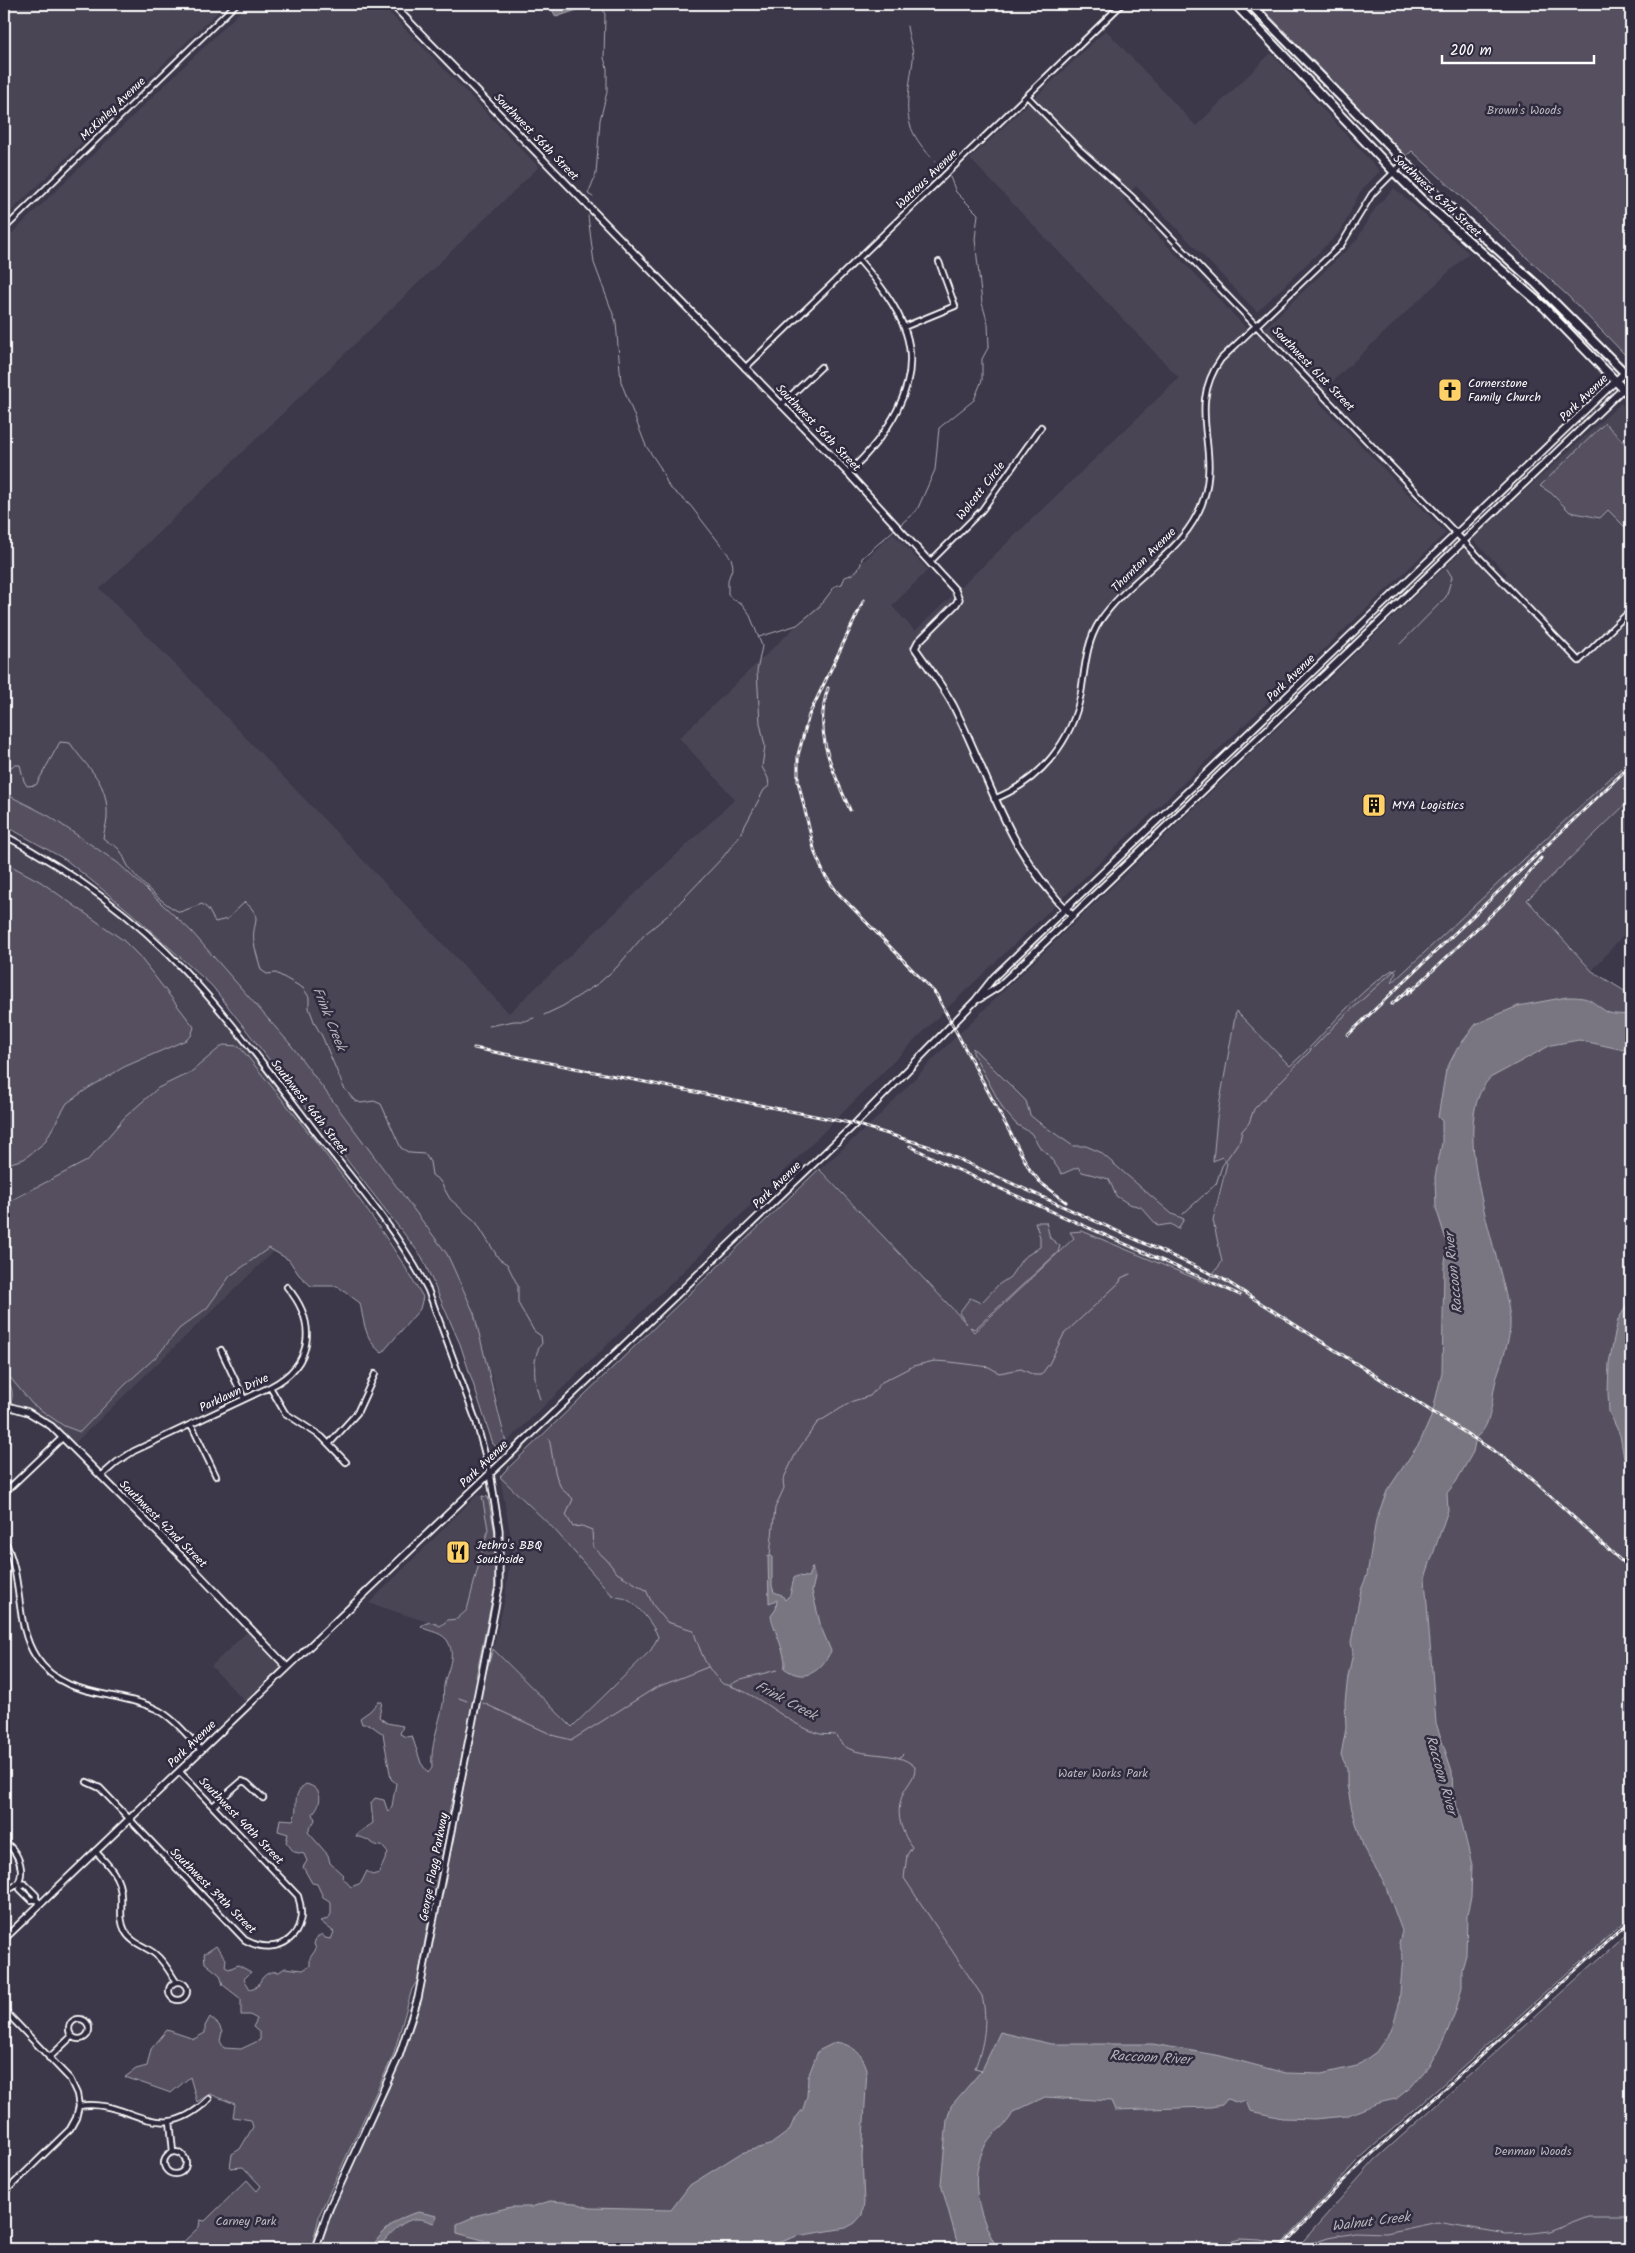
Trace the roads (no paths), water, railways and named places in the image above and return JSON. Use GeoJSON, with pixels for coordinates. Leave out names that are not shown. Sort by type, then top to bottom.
{"type":"FeatureCollection","features":[{"type":"Feature","properties":{"kind":"main road","name":"Southwest 56th Street"},"geometry":{"type":"LineString","coordinates":[[392,4],[848,473],[955,590],[959,599],[956,604],[918,642],[915,648],[934,673],[953,705],[994,799],[1022,854],[1044,886],[1072,915]]}},
{"type":"Feature","properties":{"kind":"main road","name":"Southwest 63rd Street"},"geometry":{"type":"LineString","coordinates":[[1235,4],[1422,200],[1544,307],[1631,398]]}},
{"type":"Feature","properties":{"kind":"main road","name":"Southwest 63rd Street"},"geometry":{"type":"LineString","coordinates":[[1250,4],[1442,200],[1536,284],[1631,380]]}},
{"type":"Feature","properties":{"kind":"main road","name":"Park Avenue"},"geometry":{"type":"LineString","coordinates":[[4,1939],[38,1902],[129,1819],[859,1120],[975,1002],[994,977],[1625,372]]}},
{"type":"Feature","properties":{"kind":"main road","name":"Park Avenue"},"geometry":{"type":"LineString","coordinates":[[975,1002],[998,987],[1631,380]]}},
{"type":"Feature","properties":{"kind":"main road","name":"Southwest 42nd Street"},"geometry":{"type":"LineString","coordinates":[[4,1405],[16,1407],[40,1418],[63,1437],[287,1667]]}},
{"type":"Feature","properties":{"kind":"main road","name":"George Flagg Parkway"},"geometry":{"type":"LineString","coordinates":[[315,2249],[329,2209],[399,2056],[418,1998],[499,1587],[499,1530],[490,1472]]}},
{"type":"Feature","properties":{"kind":"street","name":"McKinley Avenue"},"geometry":{"type":"LineString","coordinates":[[4,229],[236,4]]}},
{"type":"Feature","properties":{"kind":"street","name":"Watrous Avenue"},"geometry":{"type":"LineString","coordinates":[[745,368],[1122,4]]}},
{"type":"Feature","properties":{"kind":"street","name":"Southwest 61st Street"},"geometry":{"type":"LineString","coordinates":[[1027,96],[1081,151],[1132,197],[1579,660],[1631,610]]}},
{"type":"Feature","properties":{"kind":"street","name":"Thornton Avenue"},"geometry":{"type":"LineString","coordinates":[[994,799],[1022,786],[1041,770],[1057,750],[1075,716],[1088,648],[1100,621],[1113,605],[1178,541],[1195,518],[1204,498],[1209,474],[1209,451],[1204,415],[1207,385],[1221,359],[1341,245],[1368,199],[1404,162]]}},
{"type":"Feature","properties":{"kind":"street"},"geometry":{"type":"LineString","coordinates":[[848,473],[876,444],[889,425],[909,380],[910,365],[909,348],[904,327],[883,288],[859,260]]}},
{"type":"Feature","properties":{"kind":"street"},"geometry":{"type":"LineString","coordinates":[[904,327],[956,306],[939,262]]}},
{"type":"Feature","properties":{"kind":"street"},"geometry":{"type":"LineString","coordinates":[[782,405],[821,367]]}},
{"type":"Feature","properties":{"kind":"street","name":"Wolcott Circle"},"geometry":{"type":"LineString","coordinates":[[930,562],[982,510],[1041,427]]}},
{"type":"Feature","properties":{"kind":"street","name":"Southwest 46th Street"},"geometry":{"type":"LineString","coordinates":[[4,835],[57,865],[95,892],[143,931],[185,971],[225,1017],[385,1221],[418,1271],[428,1290],[476,1421],[490,1472]]}},
{"type":"Feature","properties":{"kind":"street","name":"Parklawn Drive"},"geometry":{"type":"LineString","coordinates":[[101,1476],[126,1456],[270,1387],[287,1376],[296,1367],[307,1340],[306,1316],[298,1300],[288,1287]]}},
{"type":"Feature","properties":{"kind":"street"},"geometry":{"type":"LineString","coordinates":[[221,1350],[244,1399]]}},
{"type":"Feature","properties":{"kind":"street"},"geometry":{"type":"LineString","coordinates":[[329,1444],[357,1413],[375,1374]]}},
{"type":"Feature","properties":{"kind":"street"},"geometry":{"type":"LineString","coordinates":[[270,1387],[285,1413],[294,1421],[314,1430],[346,1462]]}},
{"type":"Feature","properties":{"kind":"street"},"geometry":{"type":"LineString","coordinates":[[191,1424],[216,1476]]}},
{"type":"Feature","properties":{"kind":"street"},"geometry":{"type":"LineString","coordinates":[[4,1493],[63,1437]]}},
{"type":"Feature","properties":{"kind":"street"},"geometry":{"type":"LineString","coordinates":[[4,1540],[14,1563],[28,1644],[40,1664],[52,1676],[75,1689],[154,1708],[172,1720],[201,1750]]}},
{"type":"Feature","properties":{"kind":"street","name":"Southwest 40th Street"},"geometry":{"type":"LineString","coordinates":[[179,1770],[290,1885]]}},
{"type":"Feature","properties":{"kind":"street"},"geometry":{"type":"LineString","coordinates":[[213,1806],[242,1781],[247,1783],[263,1798]]}},
{"type":"Feature","properties":{"kind":"street","name":"Southwest 39th Street"},"geometry":{"type":"LineString","coordinates":[[87,1782],[100,1788],[245,1940],[254,1945],[276,1946],[289,1940],[297,1932],[301,1921],[302,1907],[298,1896],[290,1885]]}},
{"type":"Feature","properties":{"kind":"street"},"geometry":{"type":"LineString","coordinates":[[4,1842],[20,1864],[22,1876],[19,1884],[14,1888],[4,1890]]}},
{"type":"Feature","properties":{"kind":"street"},"geometry":{"type":"LineString","coordinates":[[95,1851],[109,1866],[118,1881],[121,1897],[120,1916],[128,1935],[161,1960],[176,1982]]}},
{"type":"Feature","properties":{"kind":"street"},"geometry":{"type":"LineString","coordinates":[[19,1884],[20,1889],[31,1900],[38,1902]]}},
{"type":"Feature","properties":{"kind":"street"},"geometry":{"type":"LineString","coordinates":[[176,1982],[182,1982],[188,1990],[186,1996],[180,2000],[173,1998],[169,1993],[170,1986],[176,1982]]}},
{"type":"Feature","properties":{"kind":"street"},"geometry":{"type":"LineString","coordinates":[[4,2010],[72,2082],[78,2094],[79,2106],[76,2118],[70,2129],[4,2193]]}},
{"type":"Feature","properties":{"kind":"street"},"geometry":{"type":"LineString","coordinates":[[78,2019],[87,2023],[89,2029],[86,2036],[79,2039],[72,2036],[69,2030],[71,2023],[78,2019]]}},
{"type":"Feature","properties":{"kind":"street"},"geometry":{"type":"LineString","coordinates":[[49,2058],[72,2036]]}},
{"type":"Feature","properties":{"kind":"street"},"geometry":{"type":"LineString","coordinates":[[79,2106],[97,2106],[155,2122],[170,2121],[194,2112],[209,2099]]}},
{"type":"Feature","properties":{"kind":"street"},"geometry":{"type":"LineString","coordinates":[[170,2121],[174,2152]]}},
{"type":"Feature","properties":{"kind":"street"},"geometry":{"type":"LineString","coordinates":[[174,2152],[181,2154],[186,2160],[185,2167],[176,2173],[169,2172],[165,2165],[166,2158],[174,2152]]}},
{"type":"Feature","properties":{"kind":"water"},"geometry":{"type":"Polygon","coordinates":[[[549,4],[595,4],[556,17],[549,4]]]}},
{"type":"Feature","properties":{"kind":"water","name":"Raccoon River"},"geometry":{"type":"Polygon","coordinates":[[[1567,997],[1586,999],[1609,1013],[1631,1015],[1631,1061],[1624,1050],[1579,1040],[1551,1045],[1490,1078],[1477,1100],[1473,1128],[1480,1194],[1506,1294],[1510,1328],[1487,1422],[1481,1433],[1476,1437],[1473,1452],[1456,1482],[1447,1493],[1448,1510],[1425,1578],[1436,1723],[1452,1771],[1453,1797],[1459,1811],[1472,1865],[1471,1897],[1467,1914],[1466,1955],[1462,1969],[1462,1987],[1456,2010],[1446,2035],[1429,2066],[1411,2087],[1396,2099],[1378,2103],[1346,2116],[1315,2119],[1282,2118],[1250,2111],[1246,2101],[1239,2103],[1227,2099],[1222,2105],[1211,2107],[1115,2110],[1111,2101],[1045,2097],[1013,2112],[1008,2121],[989,2139],[980,2157],[976,2184],[978,2198],[985,2224],[998,2249],[959,2249],[941,2184],[947,2120],[951,2106],[982,2070],[1000,2032],[1051,2044],[1153,2044],[1221,2056],[1285,2073],[1321,2074],[1357,2066],[1376,2052],[1391,2031],[1399,2005],[1403,1956],[1399,1943],[1402,1931],[1384,1882],[1364,1849],[1352,1810],[1347,1785],[1347,1768],[1341,1755],[1346,1728],[1345,1702],[1348,1676],[1353,1653],[1351,1642],[1361,1590],[1367,1575],[1376,1520],[1387,1491],[1420,1442],[1432,1415],[1442,1372],[1444,1267],[1448,1246],[1436,1208],[1435,1177],[1442,1143],[1442,1121],[1438,1117],[1446,1070],[1457,1049],[1476,1024],[1518,1006],[1567,997]]]}},
{"type":"Feature","properties":{"kind":"water"},"geometry":{"type":"Polygon","coordinates":[[[1631,1284],[1631,1475],[1625,1464],[1620,1435],[1609,1412],[1608,1393],[1609,1363],[1614,1338],[1618,1320],[1627,1305],[1631,1284]]]}},
{"type":"Feature","properties":{"kind":"water"},"geometry":{"type":"Polygon","coordinates":[[[768,1556],[772,1556],[772,1586],[774,1592],[782,1595],[785,1600],[790,1595],[794,1578],[797,1576],[808,1577],[812,1567],[815,1578],[812,1591],[821,1627],[831,1651],[822,1664],[812,1673],[799,1675],[784,1668],[783,1651],[771,1616],[776,1609],[777,1600],[769,1603],[768,1556]]]}},
{"type":"Feature","properties":{"kind":"water"},"geometry":{"type":"Polygon","coordinates":[[[836,2042],[847,2045],[856,2051],[867,2069],[862,2157],[864,2203],[862,2215],[855,2223],[846,2228],[797,2236],[763,2249],[510,2249],[457,2233],[457,2224],[478,2215],[511,2207],[531,2207],[550,2201],[576,2203],[590,2208],[671,2210],[690,2185],[741,2153],[770,2145],[789,2131],[794,2120],[803,2109],[807,2096],[808,2077],[818,2051],[836,2042]]]}},
{"type":"Feature","properties":{"kind":"water"},"geometry":{"type":"Polygon","coordinates":[[[419,2212],[437,2216],[434,2223],[423,2219],[407,2222],[396,2229],[378,2249],[370,2249],[380,2236],[397,2221],[419,2212]]]}},
{"type":"Feature","properties":{"kind":"waterway"},"geometry":{"type":"LineString","coordinates":[[593,197],[588,194],[596,174],[600,120],[607,92],[607,68],[604,58],[605,15],[602,4]]}},
{"type":"Feature","properties":{"kind":"waterway"},"geometry":{"type":"LineString","coordinates":[[907,26],[913,56],[908,95],[909,120],[919,143],[944,170]]}},
{"type":"Feature","properties":{"kind":"waterway"},"geometry":{"type":"LineString","coordinates":[[901,524],[917,510],[935,470],[939,428],[974,400],[982,380],[982,359],[989,346],[988,324],[982,303],[975,239],[978,214],[956,192],[950,177]]}},
{"type":"Feature","properties":{"kind":"waterway"},"geometry":{"type":"LineString","coordinates":[[544,1015],[563,1006],[599,983],[617,967],[645,934],[667,916],[723,857],[740,835],[764,790],[769,786],[768,778],[762,767],[765,746],[760,723],[757,671],[762,646],[749,613],[741,603],[732,599],[728,594],[728,580],[733,566],[731,558],[690,505],[669,487],[660,467],[646,446],[621,382],[616,322],[594,263],[588,216]]}},
{"type":"Feature","properties":{"kind":"waterway"},"geometry":{"type":"LineString","coordinates":[[759,637],[797,625],[820,606],[835,586],[842,584],[845,577],[857,570],[862,558],[894,530]]}},
{"type":"Feature","properties":{"kind":"waterway"},"geometry":{"type":"LineString","coordinates":[[1400,644],[1446,597],[1452,577],[1447,569]]}},
{"type":"Feature","properties":{"kind":"waterway","name":"Frink Creek"},"geometry":{"type":"LineString","coordinates":[[4,772],[14,765],[20,765],[27,786],[36,785],[60,742],[70,743],[96,777],[105,795],[107,819],[103,838],[119,849],[132,872],[152,892],[180,912],[202,904],[208,909],[215,922],[227,919],[245,902],[251,908],[256,917],[254,942],[261,970],[267,974],[276,973],[303,988],[309,997],[309,1008],[315,1024],[344,1088],[354,1100],[361,1103],[374,1101],[381,1104],[401,1148],[410,1153],[425,1154],[430,1162],[432,1175],[440,1181],[450,1199],[476,1222],[499,1259],[507,1264],[518,1286],[518,1303],[534,1331],[541,1336],[542,1343],[536,1355],[535,1363],[536,1385],[540,1399]]}},
{"type":"Feature","properties":{"kind":"waterway"},"geometry":{"type":"LineString","coordinates":[[1183,1214],[1216,1184],[1222,1166],[1240,1140],[1242,1131],[1249,1123],[1254,1109],[1340,1020],[1397,968]]}},
{"type":"Feature","properties":{"kind":"waterway"},"geometry":{"type":"LineString","coordinates":[[489,1026],[534,1018]]}},
{"type":"Feature","properties":{"kind":"waterway"},"geometry":{"type":"LineString","coordinates":[[770,1555],[775,1508],[784,1488],[783,1480],[796,1453],[817,1423],[853,1401],[870,1396],[882,1382],[913,1366],[934,1361],[989,1367],[999,1373],[1021,1369],[1034,1375],[1041,1375],[1049,1364],[1064,1334],[1120,1282],[1121,1278],[1130,1274]]}},
{"type":"Feature","properties":{"kind":"waterway","name":"Frink Creek"},"geometry":{"type":"LineString","coordinates":[[549,1439],[560,1486],[573,1499],[566,1515],[573,1527],[582,1526],[592,1530],[593,1547],[617,1573],[646,1590],[653,1605],[667,1622],[693,1630],[708,1666],[723,1684],[748,1694],[807,1729],[820,1734],[835,1735],[849,1749],[898,1758],[907,1761],[915,1767],[902,1796],[899,1811],[901,1826],[912,1847],[907,1855],[904,1878],[982,1996],[985,2024],[981,2051],[975,2068],[982,2070]]}},
{"type":"Feature","properties":{"kind":"waterway"},"geometry":{"type":"LineString","coordinates":[[483,1703],[555,1736],[572,1740],[655,1688],[708,1667]]}},
{"type":"Feature","properties":{"kind":"waterway"},"geometry":{"type":"LineString","coordinates":[[730,1685],[741,1679],[777,1670]]}},
{"type":"Feature","properties":{"kind":"waterway"},"geometry":{"type":"LineString","coordinates":[[459,1698],[467,1701]]}},
{"type":"Feature","properties":{"kind":"waterway","name":"Frink Creek"},"geometry":{"type":"LineString","coordinates":[[899,1758],[903,1754]]}},
{"type":"Feature","properties":{"kind":"waterway","name":"Walnut Creek"},"geometry":{"type":"LineString","coordinates":[[1173,2249],[1183,2245],[1203,2245],[1213,2242],[1222,2244],[1240,2239],[1260,2240],[1297,2248],[1328,2237],[1355,2232],[1386,2233],[1438,2222],[1506,2234],[1532,2233],[1549,2231],[1588,2216],[1625,2216],[1631,2213]]}},
{"type":"Feature","properties":{"kind":"railway"},"geometry":{"type":"LineString","coordinates":[[864,600],[809,715],[798,755],[798,781],[815,853],[824,874],[837,892],[936,994],[1030,1170],[1041,1183],[1066,1202]]}},
{"type":"Feature","properties":{"kind":"railway"},"geometry":{"type":"LineString","coordinates":[[828,688],[824,704],[824,736],[831,765],[850,810]]}},
{"type":"Feature","properties":{"kind":"railway"},"geometry":{"type":"LineString","coordinates":[[1348,1035],[1631,765]]}},
{"type":"Feature","properties":{"kind":"railway"},"geometry":{"type":"LineString","coordinates":[[1408,994],[1510,897],[1541,858]]}},
{"type":"Feature","properties":{"kind":"railway"},"geometry":{"type":"LineString","coordinates":[[1392,1004],[1411,988]]}},
{"type":"Feature","properties":{"kind":"railway"},"geometry":{"type":"LineString","coordinates":[[474,1048],[855,1124],[934,1148],[1223,1279],[1505,1458],[1533,1480],[1631,1570]]}},
{"type":"Feature","properties":{"kind":"railway"},"geometry":{"type":"LineString","coordinates":[[910,1146],[945,1164],[1240,1295]]}},
{"type":"Feature","properties":{"kind":"railway"},"geometry":{"type":"LineString","coordinates":[[1280,2249],[1343,2181],[1631,1920]]}},
{"type":"Feature","properties":{"kind":"place","name":"Cornerstone Family Church"},"geometry":{"type":"Point","coordinates":[1450,390]}},
{"type":"Feature","properties":{"kind":"place","name":"MYA Logistics"},"geometry":{"type":"Point","coordinates":[1374,805]}},
{"type":"Feature","properties":{"kind":"place","name":"Jethro's BBQ Southside"},"geometry":{"type":"Point","coordinates":[458,1552]}},
{"type":"Feature","properties":{"kind":"park label","name":"Brown's Woods"},"geometry":{"type":"Point","coordinates":[1524,110]}},
{"type":"Feature","properties":{"kind":"park label","name":"Water Works Park"},"geometry":{"type":"Point","coordinates":[1103,1773]}},
{"type":"Feature","properties":{"kind":"park label","name":"Denman Woods"},"geometry":{"type":"Point","coordinates":[1533,2151]}},
{"type":"Feature","properties":{"kind":"park label","name":"Carney Park"},"geometry":{"type":"Point","coordinates":[246,2221]}}]}
